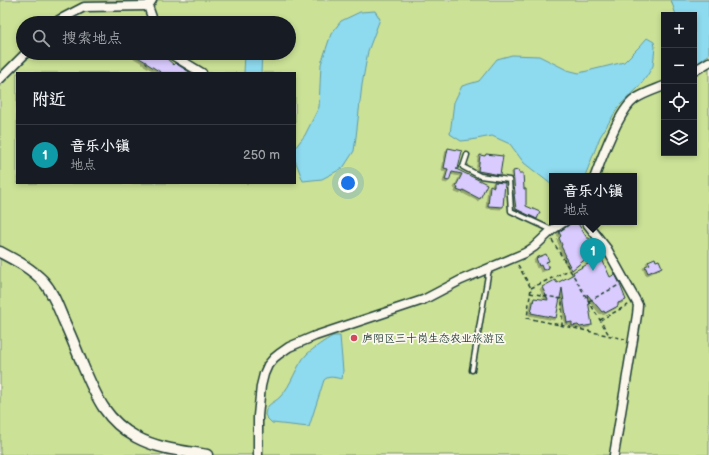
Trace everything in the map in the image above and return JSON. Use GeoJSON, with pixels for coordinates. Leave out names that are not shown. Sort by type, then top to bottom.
{"type":"FeatureCollection","features":[{"type":"Feature","properties":{"kind":"street"},"geometry":{"type":"LineString","coordinates":[[67,16],[84,7],[150,3],[153,16]]}},
{"type":"Feature","properties":{"kind":"street"},"geometry":{"type":"LineString","coordinates":[[0,79],[19,60]]}},
{"type":"Feature","properties":{"kind":"street"},"geometry":{"type":"LineString","coordinates":[[180,60],[200,72]]}},
{"type":"Feature","properties":{"kind":"street"},"geometry":{"type":"LineString","coordinates":[[697,69],[709,62]]}},
{"type":"Feature","properties":{"kind":"street"},"geometry":{"type":"LineString","coordinates":[[596,173],[604,152],[623,112],[634,99],[644,93],[661,87]]}},
{"type":"Feature","properties":{"kind":"street"},"geometry":{"type":"LineString","coordinates":[[258,455],[258,416],[261,386],[268,365],[274,358],[289,347],[315,336],[423,300],[461,280],[525,254],[560,225]]}},
{"type":"Feature","properties":{"kind":"street"},"geometry":{"type":"LineString","coordinates":[[588,225],[607,249],[636,301],[638,310],[614,455]]}},
{"type":"Feature","properties":{"kind":"street"},"geometry":{"type":"LineString","coordinates":[[0,252],[20,262],[33,271],[49,288],[57,303],[95,394],[108,414],[125,430],[148,443],[166,448],[207,455]]}},
{"type":"Feature","properties":{"kind":"lane"},"geometry":{"type":"LineString","coordinates":[[467,155],[463,167],[480,176],[508,180],[510,211],[550,232]]}},
{"type":"Feature","properties":{"kind":"lane"},"geometry":{"type":"LineString","coordinates":[[472,370],[489,268]]}},
{"type":"Feature","properties":{"kind":"path"},"geometry":{"type":"LineString","coordinates":[[550,232],[570,270],[609,336]]}},
{"type":"Feature","properties":{"kind":"path"},"geometry":{"type":"LineString","coordinates":[[514,258],[531,288],[527,318],[633,341]]}},
{"type":"Feature","properties":{"kind":"path"},"geometry":{"type":"LineString","coordinates":[[531,288],[570,270]]}},
{"type":"Feature","properties":{"kind":"path"},"geometry":{"type":"LineString","coordinates":[[589,301],[625,281]]}},
{"type":"Feature","properties":{"kind":"path"},"geometry":{"type":"LineString","coordinates":[[530,293],[562,298],[562,326]]}},
{"type":"Feature","properties":{"kind":"path"},"geometry":{"type":"LineString","coordinates":[[600,320],[636,301]]}},
{"type":"Feature","properties":{"kind":"green space","name":"庐阳区三十岗生态农业旅游区"},"geometry":{"type":"Polygon","coordinates":[[[0,0],[709,0],[709,455],[0,455],[0,0]]]}},
{"type":"Feature","properties":{"kind":"water"},"geometry":{"type":"Polygon","coordinates":[[[671,0],[709,0],[709,54],[697,64],[697,12],[675,12],[671,0]]]}},
{"type":"Feature","properties":{"kind":"water"},"geometry":{"type":"Polygon","coordinates":[[[375,11],[380,19],[368,51],[362,85],[354,151],[343,168],[322,179],[303,181],[296,163],[296,147],[305,135],[319,107],[321,64],[331,34],[341,21],[360,12],[375,11]]]}},
{"type":"Feature","properties":{"kind":"water"},"geometry":{"type":"Polygon","coordinates":[[[647,38],[654,42],[655,47],[653,66],[638,88],[619,106],[600,137],[586,173],[549,173],[549,183],[524,163],[510,144],[492,136],[461,141],[450,134],[454,102],[462,86],[479,81],[497,59],[512,55],[539,56],[567,70],[579,73],[624,62],[647,38]]]}},
{"type":"Feature","properties":{"kind":"water"},"geometry":{"type":"Polygon","coordinates":[[[245,60],[262,60],[261,72],[244,72],[245,60]]]}},
{"type":"Feature","properties":{"kind":"water"},"geometry":{"type":"Polygon","coordinates":[[[333,336],[340,336],[343,371],[342,379],[330,377],[324,380],[309,427],[272,423],[265,415],[268,406],[284,392],[307,354],[333,336]]]}},
{"type":"Feature","properties":{"kind":"building"},"geometry":{"type":"Polygon","coordinates":[[[143,60],[168,60],[174,65],[175,63],[189,72],[160,72],[143,60]]]}},
{"type":"Feature","properties":{"kind":"building"},"geometry":{"type":"Polygon","coordinates":[[[448,148],[462,151],[458,169],[456,169],[487,184],[480,199],[463,190],[462,192],[457,190],[458,187],[456,186],[462,174],[452,172],[449,181],[445,180],[448,169],[444,168],[448,148]]]}},
{"type":"Feature","properties":{"kind":"building"},"geometry":{"type":"Polygon","coordinates":[[[486,154],[503,156],[500,175],[478,171],[480,155],[485,156],[486,154]]]}},
{"type":"Feature","properties":{"kind":"building"},"geometry":{"type":"Polygon","coordinates":[[[518,170],[519,173],[523,173],[524,189],[526,189],[526,206],[540,212],[537,219],[516,209],[513,171],[518,170]]]}},
{"type":"Feature","properties":{"kind":"building"},"geometry":{"type":"Polygon","coordinates":[[[494,182],[505,183],[503,207],[488,206],[490,185],[494,187],[494,182]]]}},
{"type":"Feature","properties":{"kind":"building"},"geometry":{"type":"Polygon","coordinates":[[[569,225],[579,225],[587,238],[591,241],[593,240],[599,248],[572,270],[561,246],[562,245],[559,238],[561,236],[559,232],[569,225]]]}},
{"type":"Feature","properties":{"kind":"building"},"geometry":{"type":"Polygon","coordinates":[[[546,254],[549,261],[546,262],[549,268],[543,270],[541,265],[539,266],[536,258],[546,254]]]}},
{"type":"Feature","properties":{"kind":"building"},"geometry":{"type":"Polygon","coordinates":[[[601,257],[610,277],[615,274],[626,300],[618,303],[618,306],[605,313],[604,311],[602,312],[587,294],[592,325],[580,327],[578,325],[572,326],[572,322],[567,323],[562,288],[556,318],[531,313],[534,298],[548,300],[542,287],[555,280],[557,283],[574,274],[573,272],[601,257]]]}},
{"type":"Feature","properties":{"kind":"building"},"geometry":{"type":"Polygon","coordinates":[[[655,258],[656,261],[659,260],[662,267],[648,273],[645,266],[650,264],[648,261],[655,258]]]}},
{"type":"Feature","properties":{"kind":"place","name":"音乐小镇"},"geometry":{"type":"Point","coordinates":[593,271]}},
{"type":"Feature","properties":{"kind":"place","name":"庐阳区三十岗生态农业旅游区"},"geometry":{"type":"Point","coordinates":[354,338]}}]}
